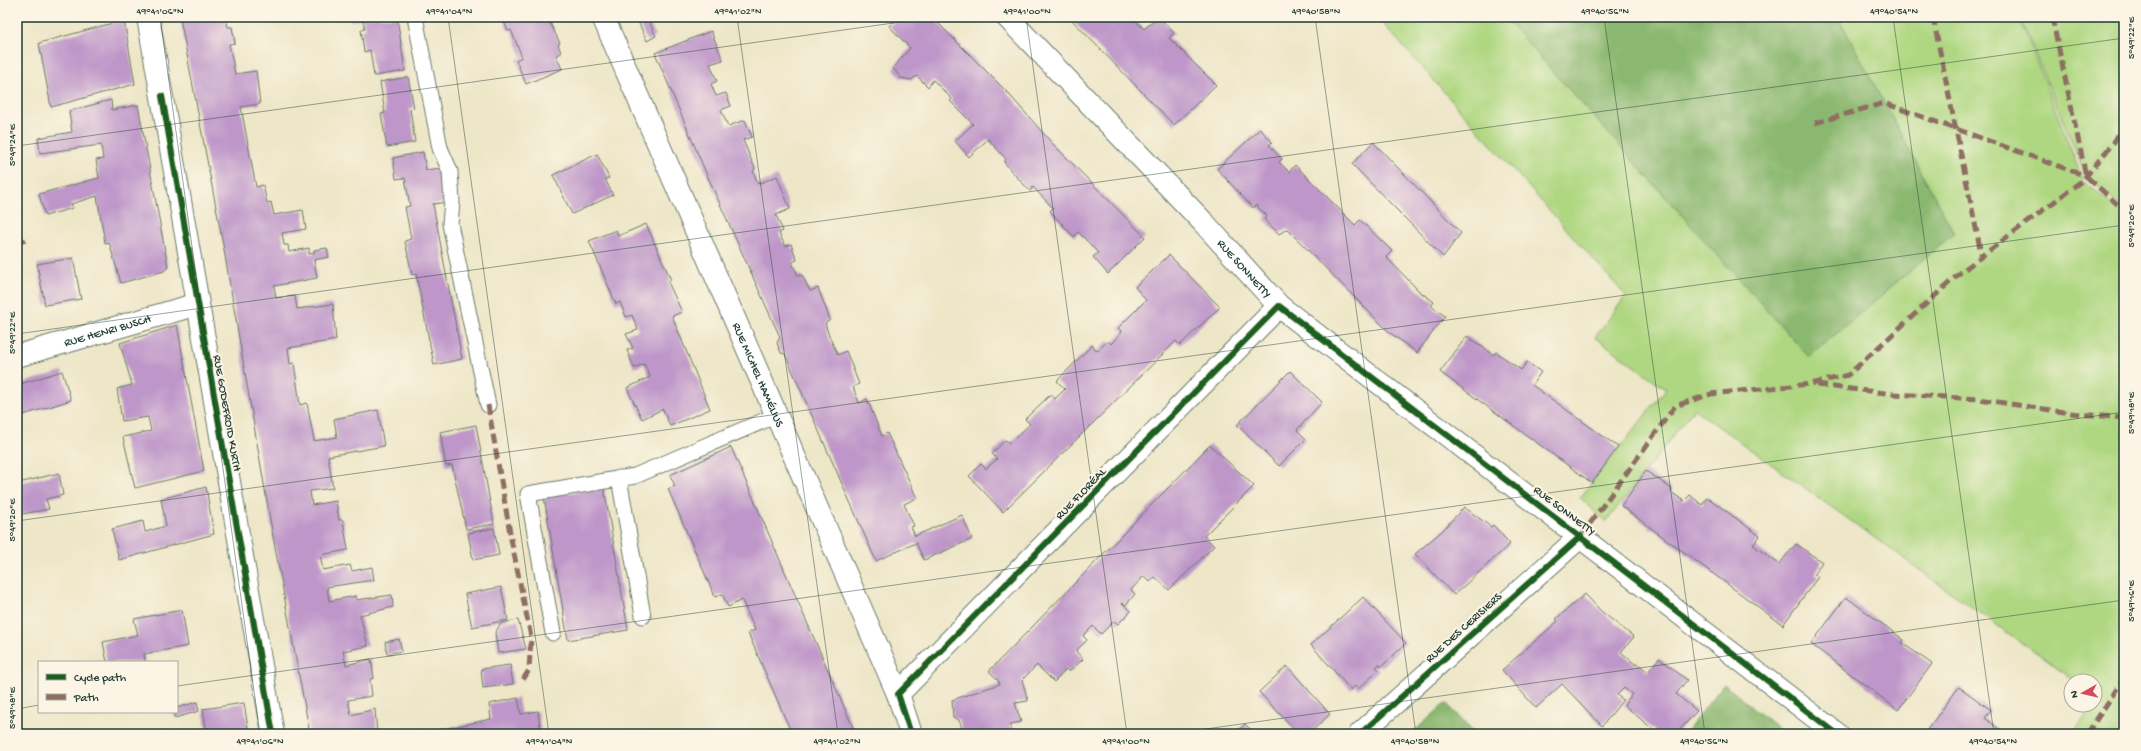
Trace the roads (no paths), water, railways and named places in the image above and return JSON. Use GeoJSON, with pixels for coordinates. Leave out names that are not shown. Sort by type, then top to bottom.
{"type":"FeatureCollection","features":[{"type":"Feature","properties":{"kind":"street","name":"RUE GODEFROID KURTH"},"geometry":{"type":"LineString","coordinates":[[148,17],[273,734]]}},
{"type":"Feature","properties":{"kind":"street","name":"RUE MICHEL HAMÉLIUS"},"geometry":{"type":"LineString","coordinates":[[603,17],[898,694],[911,734]]}},
{"type":"Feature","properties":{"kind":"street","name":"RUE SONNETTY"},"geometry":{"type":"LineString","coordinates":[[1007,17],[1202,222],[1279,306],[1581,536],[1837,734]]}},
{"type":"Feature","properties":{"kind":"street","name":"RUE HENRI BUSCH"},"geometry":{"type":"LineString","coordinates":[[17,356],[198,304]]}},
{"type":"Feature","properties":{"kind":"street","name":"RUE FLORÉAL"},"geometry":{"type":"LineString","coordinates":[[898,694],[1279,306]]}},
{"type":"Feature","properties":{"kind":"street","name":"RUE DES CERISIERS"},"geometry":{"type":"LineString","coordinates":[[1360,734],[1581,536]]}},
{"type":"Feature","properties":{"kind":"lane"},"geometry":{"type":"LineString","coordinates":[[415,17],[440,148],[450,171],[452,202],[450,224],[488,405]]}},
{"type":"Feature","properties":{"kind":"lane"},"geometry":{"type":"LineString","coordinates":[[553,633],[528,494],[635,476],[777,415]]}},
{"type":"Feature","properties":{"kind":"lane"},"geometry":{"type":"LineString","coordinates":[[619,478],[643,616]]}}]}
